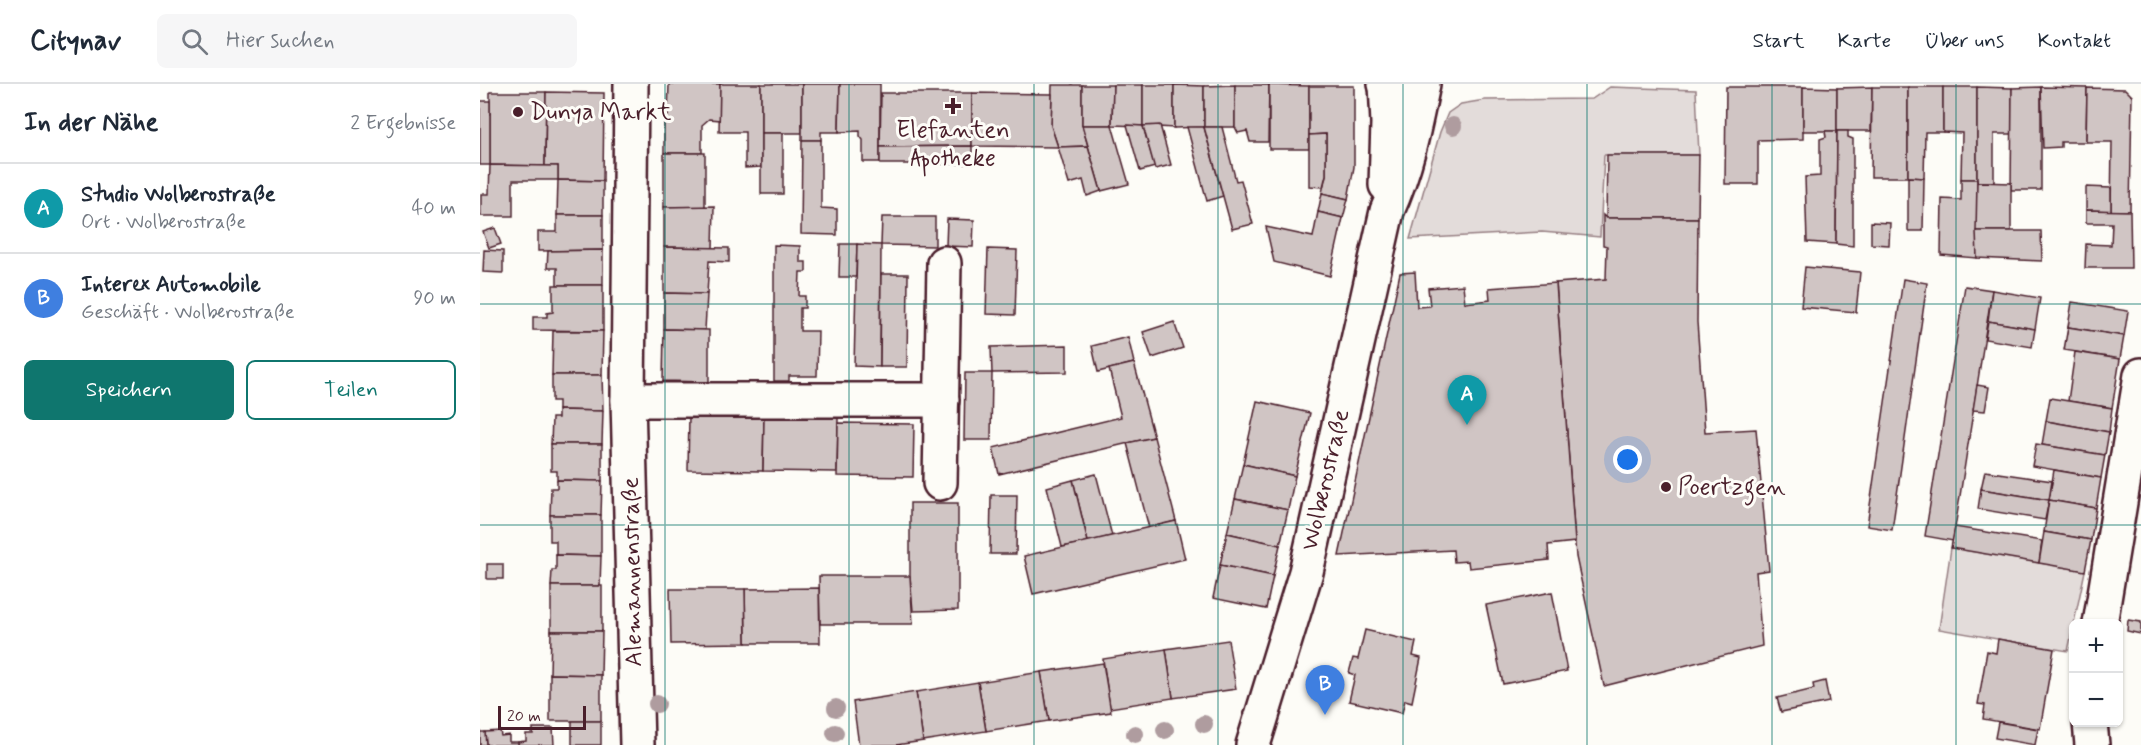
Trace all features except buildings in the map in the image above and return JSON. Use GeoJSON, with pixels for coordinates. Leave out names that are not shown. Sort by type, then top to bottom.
{"type":"FeatureCollection","features":[{"type":"Feature","properties":{"kind":"street","name":"Alemannenstraße"},"geometry":{"type":"LineString","coordinates":[[631,84],[628,400],[638,745]]}},
{"type":"Feature","properties":{"kind":"street"},"geometry":{"type":"LineString","coordinates":[[1385,84],[1404,88],[1421,84]]}},
{"type":"Feature","properties":{"kind":"street","name":"Wolberostraße"},"geometry":{"type":"LineString","coordinates":[[1385,84],[1389,123],[1387,211]]}},
{"type":"Feature","properties":{"kind":"street","name":"Wolberostraße"},"geometry":{"type":"LineString","coordinates":[[1253,745],[1306,572],[1387,211],[1401,181],[1415,126],[1421,84]]}},
{"type":"Feature","properties":{"kind":"street"},"geometry":{"type":"LineString","coordinates":[[940,483],[944,263]]}},
{"type":"Feature","properties":{"kind":"street"},"geometry":{"type":"LineString","coordinates":[[2101,619],[2141,375]]}},
{"type":"Feature","properties":{"kind":"street"},"geometry":{"type":"LineString","coordinates":[[628,400],[942,400]]}},
{"type":"Feature","properties":{"kind":"street"},"geometry":{"type":"LineString","coordinates":[[2090,727],[2092,745]]}},
{"type":"Feature","properties":{"kind":"shaded area"},"geometry":{"type":"Polygon","coordinates":[[[1610,87],[1696,90],[1699,155],[1604,155],[1600,237],[1542,232],[1410,239],[1440,132],[1448,113],[1461,104],[1485,100],[1592,99],[1610,87]]]}},
{"type":"Feature","properties":{"kind":"shaded area"},"geometry":{"type":"Polygon","coordinates":[[[1951,548],[2085,571],[2075,619],[2069,619],[2068,651],[1939,629],[1951,548]]]}},
{"type":"Feature","properties":{"kind":"place","name":"Elefanten Apotheke"},"geometry":{"type":"Point","coordinates":[953,106]}},
{"type":"Feature","properties":{"kind":"place","name":"Dunya Markt"},"geometry":{"type":"Point","coordinates":[518,112]}},
{"type":"Feature","properties":{"kind":"place","name":"Studio Wolberostraße"},"geometry":{"type":"Point","coordinates":[1467,425]}},
{"type":"Feature","properties":{"kind":"place","name":"Poertzgen"},"geometry":{"type":"Point","coordinates":[1666,487]}},
{"type":"Feature","properties":{"kind":"place","name":"Interex Automobile"},"geometry":{"type":"Point","coordinates":[1325,715]}}]}
